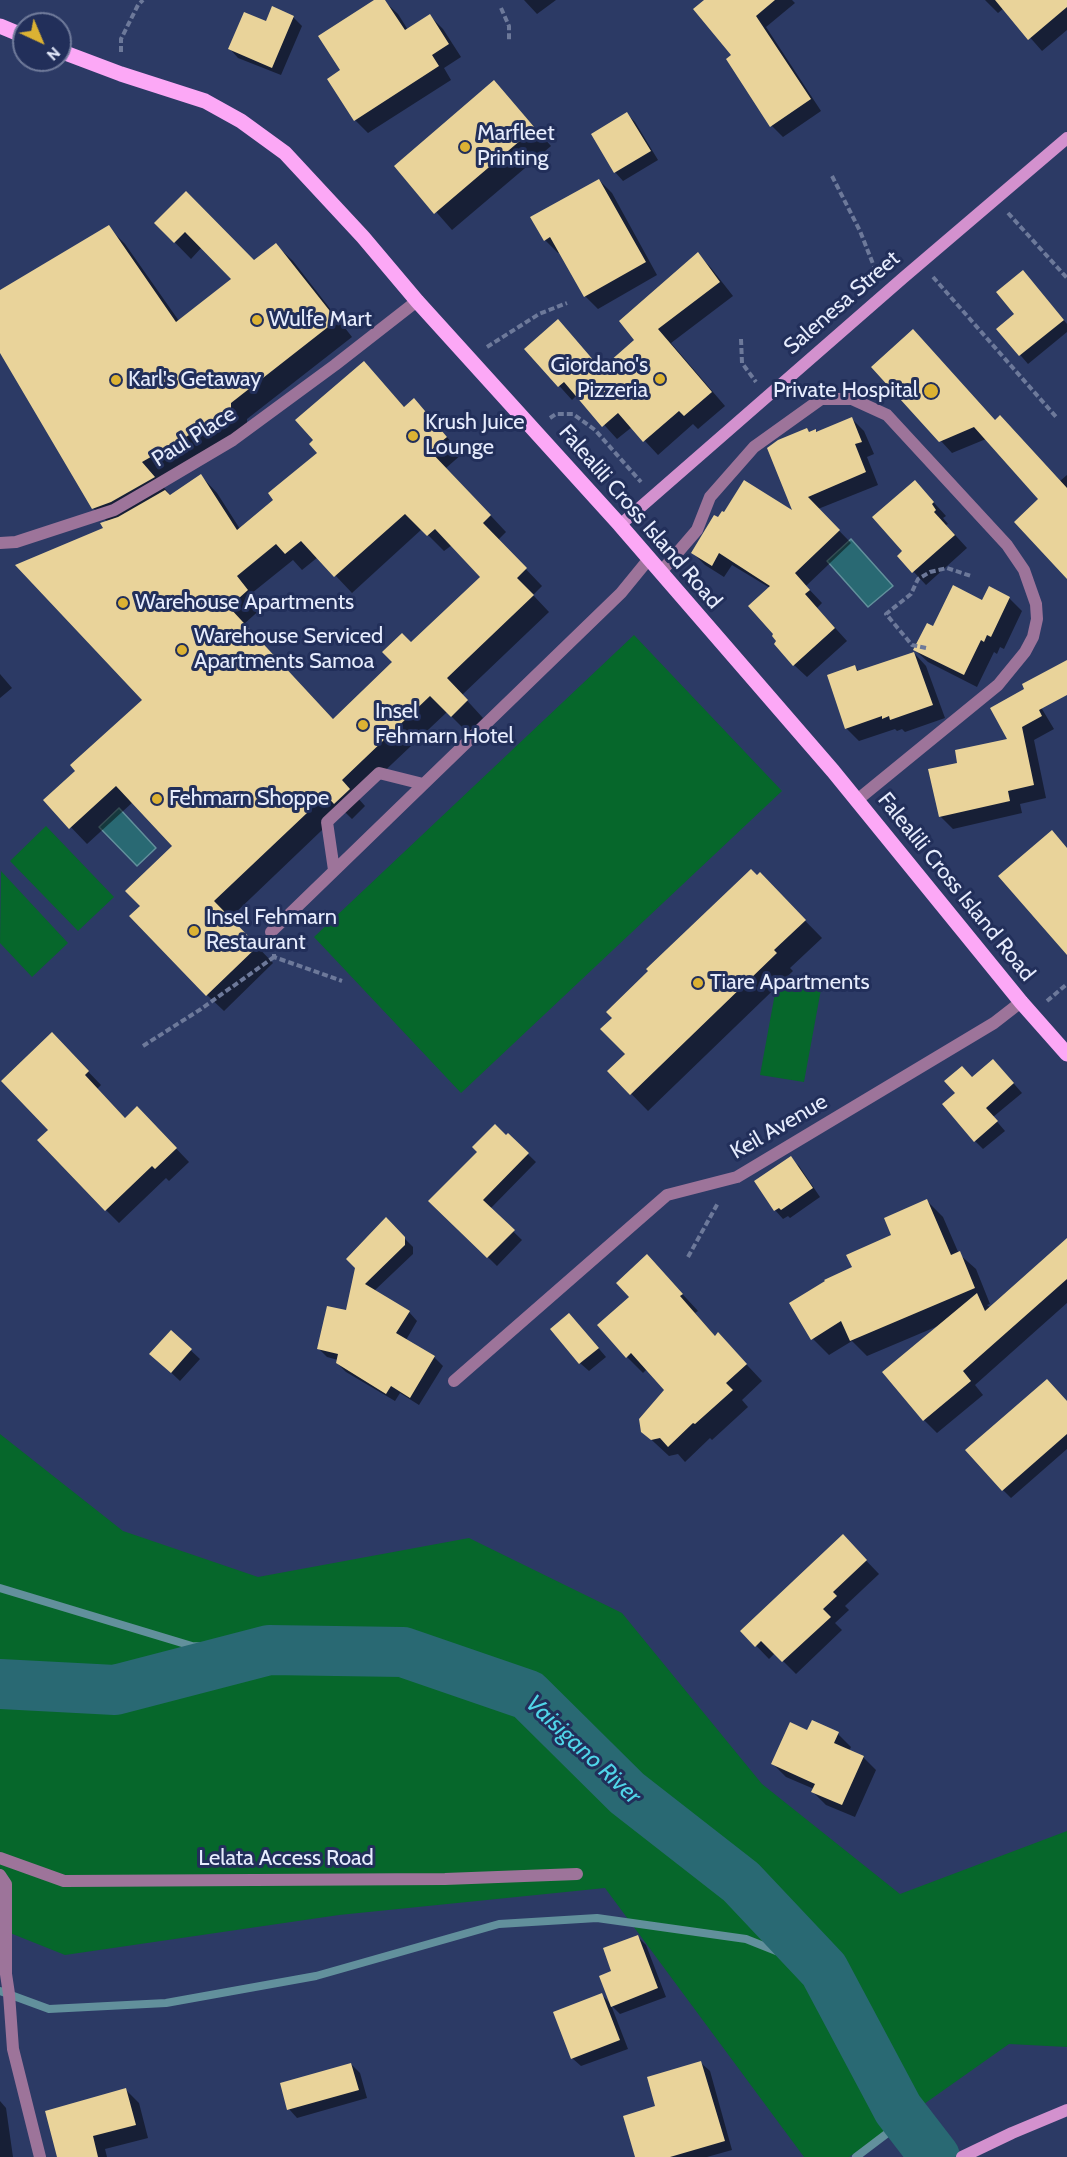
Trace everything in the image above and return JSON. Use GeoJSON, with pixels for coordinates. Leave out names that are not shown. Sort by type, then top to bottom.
{"type":"FeatureCollection","features":[{"type":"Feature","properties":{"kind":"main road","name":"Falealili Cross Island Road"},"geometry":{"type":"LineString","coordinates":[[72,56],[120,74],[205,100],[241,121],[285,153],[620,525],[648,560],[772,700],[1021,1002],[1067,1054]]}},
{"type":"Feature","properties":{"kind":"main road","name":"Salenesa Street"},"geometry":{"type":"LineString","coordinates":[[620,525],[1067,138]]}},
{"type":"Feature","properties":{"kind":"main road"},"geometry":{"type":"LineString","coordinates":[[962,2157],[1067,2110]]}},
{"type":"Feature","properties":{"kind":"street","name":"Paul Place"},"geometry":{"type":"LineString","coordinates":[[0,543],[16,542],[114,510],[140,495],[233,440],[417,301]]}},
{"type":"Feature","properties":{"kind":"street"},"geometry":{"type":"LineString","coordinates":[[660,573],[697,530],[710,497],[754,447],[821,399],[852,399],[887,415],[1007,545],[1024,570],[1036,604],[1037,619],[1033,636],[1025,652],[998,685],[856,801]]}},
{"type":"Feature","properties":{"kind":"street"},"geometry":{"type":"LineString","coordinates":[[271,932],[621,594],[648,560]]}},
{"type":"Feature","properties":{"kind":"street"},"geometry":{"type":"LineString","coordinates":[[334,870],[327,822],[379,772],[423,784]]}},
{"type":"Feature","properties":{"kind":"street","name":"Keil Avenue"},"geometry":{"type":"LineString","coordinates":[[454,1381],[667,1195],[737,1177],[994,1023],[1021,1002]]}},
{"type":"Feature","properties":{"kind":"street","name":"Lelata Access Road"},"geometry":{"type":"LineString","coordinates":[[0,1858],[64,1881],[445,1879],[577,1874]]}},
{"type":"Feature","properties":{"kind":"street"},"geometry":{"type":"LineString","coordinates":[[0,1875],[6,1884],[6,1974],[13,2049],[40,2157]]}},
{"type":"Feature","properties":{"kind":"path"},"geometry":{"type":"LineString","coordinates":[[120,74],[121,39],[138,5],[143,0]]}},
{"type":"Feature","properties":{"kind":"path"},"geometry":{"type":"LineString","coordinates":[[501,8],[509,26],[508,41]]}},
{"type":"Feature","properties":{"kind":"path"},"geometry":{"type":"LineString","coordinates":[[832,176],[875,265],[884,295]]}},
{"type":"Feature","properties":{"kind":"path"},"geometry":{"type":"LineString","coordinates":[[995,199],[1067,278]]}},
{"type":"Feature","properties":{"kind":"path"},"geometry":{"type":"LineString","coordinates":[[921,263],[1057,418]]}},
{"type":"Feature","properties":{"kind":"path"},"geometry":{"type":"LineString","coordinates":[[470,360],[498,339],[539,314],[567,303]]}},
{"type":"Feature","properties":{"kind":"path"},"geometry":{"type":"LineString","coordinates":[[741,339],[742,363],[768,396]]}},
{"type":"Feature","properties":{"kind":"path"},"geometry":{"type":"LineString","coordinates":[[533,430],[556,414],[573,414],[595,430],[654,496]]}},
{"type":"Feature","properties":{"kind":"path"},"geometry":{"type":"LineString","coordinates":[[927,648],[912,645],[886,614],[911,594],[918,579],[930,572],[947,568],[971,576]]}},
{"type":"Feature","properties":{"kind":"path"},"geometry":{"type":"LineString","coordinates":[[271,932],[274,957]]}},
{"type":"Feature","properties":{"kind":"path"},"geometry":{"type":"LineString","coordinates":[[274,957],[342,981]]}},
{"type":"Feature","properties":{"kind":"path"},"geometry":{"type":"LineString","coordinates":[[143,1046],[201,1009],[274,957]]}},
{"type":"Feature","properties":{"kind":"path"},"geometry":{"type":"LineString","coordinates":[[688,1257],[731,1178]]}},
{"type":"Feature","properties":{"kind":"green space"},"geometry":{"type":"Polygon","coordinates":[[[634,635],[782,791],[461,1093],[314,937],[634,635]]]}},
{"type":"Feature","properties":{"kind":"green space"},"geometry":{"type":"Polygon","coordinates":[[[46,826],[114,897],[78,931],[10,861],[46,826]]]}},
{"type":"Feature","properties":{"kind":"green space"},"geometry":{"type":"Polygon","coordinates":[[[1,871],[68,943],[32,977],[0,943],[1,871]]]}},
{"type":"Feature","properties":{"kind":"green space"},"geometry":{"type":"Polygon","coordinates":[[[778,977],[822,984],[804,1082],[760,1075],[778,977]]]}},
{"type":"Feature","properties":{"kind":"green space"},"geometry":{"type":"Polygon","coordinates":[[[0,1434],[123,1531],[258,1577],[469,1538],[622,1613],[762,1784],[900,1894],[1067,1831],[1067,2047],[1009,2044],[849,2157],[804,2157],[605,1888],[339,1915],[65,1955],[0,1929],[0,1434]]]}},
{"type":"Feature","properties":{"kind":"shaded area"},"geometry":{"type":"Polygon","coordinates":[[[851,539],[893,586],[868,607],[827,561],[851,539]]]}},
{"type":"Feature","properties":{"kind":"shaded area"},"geometry":{"type":"Polygon","coordinates":[[[119,808],[156,848],[137,866],[99,827],[119,808]]]}},
{"type":"Feature","properties":{"kind":"building"},"geometry":{"type":"Polygon","coordinates":[[[374,0],[385,0],[405,30],[430,14],[449,44],[432,55],[439,66],[354,121],[327,79],[340,70],[318,36],[374,0]]]}},
{"type":"Feature","properties":{"kind":"building"},"geometry":{"type":"Polygon","coordinates":[[[704,0],[775,0],[756,16],[811,99],[770,127],[726,59],[731,55],[693,9],[704,0]]]}},
{"type":"Feature","properties":{"kind":"building"},"geometry":{"type":"Polygon","coordinates":[[[995,0],[1067,0],[1067,7],[1028,40],[995,0]]]}},
{"type":"Feature","properties":{"kind":"building"},"geometry":{"type":"Polygon","coordinates":[[[272,6],[294,16],[272,68],[228,49],[244,12],[266,21],[272,6]]]}},
{"type":"Feature","properties":{"kind":"building","name":"Marfleet Printing"},"geometry":{"type":"Polygon","coordinates":[[[494,80],[535,128],[434,214],[394,166],[494,80]]]}},
{"type":"Feature","properties":{"kind":"building"},"geometry":{"type":"Polygon","coordinates":[[[627,112],[651,151],[614,173],[591,134],[627,112]]]}},
{"type":"Feature","properties":{"kind":"building"},"geometry":{"type":"Polygon","coordinates":[[[599,179],[646,262],[584,297],[550,237],[544,241],[530,217],[599,179]]]}},
{"type":"Feature","properties":{"kind":"building","name":"Karl's Getaway"},"geometry":{"type":"Polygon","coordinates":[[[186,191],[254,260],[276,243],[337,320],[231,403],[231,411],[142,462],[155,477],[111,502],[92,509],[0,353],[0,290],[109,225],[176,322],[231,279],[185,232],[174,243],[154,223],[186,191]]]}},
{"type":"Feature","properties":{"kind":"building"},"geometry":{"type":"Polygon","coordinates":[[[698,252],[720,282],[658,329],[712,392],[684,416],[679,411],[643,442],[618,413],[602,427],[564,382],[558,387],[524,349],[558,319],[601,369],[634,340],[619,321],[698,252]]]}},
{"type":"Feature","properties":{"kind":"building"},"geometry":{"type":"Polygon","coordinates":[[[1023,270],[1064,320],[1019,356],[996,329],[1014,314],[996,292],[1023,270]]]}},
{"type":"Feature","properties":{"kind":"building"},"geometry":{"type":"Polygon","coordinates":[[[913,329],[995,420],[1000,415],[1067,488],[1067,579],[1014,522],[1038,499],[974,427],[939,442],[871,367],[913,329]]]}},
{"type":"Feature","properties":{"kind":"building"},"geometry":{"type":"Polygon","coordinates":[[[364,361],[404,407],[414,398],[447,437],[430,451],[491,515],[483,523],[527,568],[517,578],[534,595],[447,678],[468,700],[451,717],[430,696],[342,780],[350,789],[334,804],[326,795],[214,901],[258,946],[206,996],[129,916],[140,906],[125,891],[172,846],[116,786],[69,829],[43,800],[75,771],[70,765],[142,700],[15,565],[103,528],[100,523],[118,517],[165,490],[170,495],[201,474],[237,530],[273,500],[268,493],[317,453],[309,444],[313,440],[295,420],[364,361]],[[405,514],[334,577],[301,541],[285,554],[276,544],[237,576],[248,590],[229,607],[333,719],[392,662],[382,652],[402,633],[411,642],[480,577],[435,529],[427,536],[405,514]]]}},
{"type":"Feature","properties":{"kind":"building"},"geometry":{"type":"Polygon","coordinates":[[[852,417],[862,442],[855,444],[866,472],[808,497],[840,530],[795,573],[810,590],[805,594],[835,628],[793,666],[774,644],[776,641],[773,634],[748,606],[770,586],[719,553],[712,566],[691,553],[714,515],[718,517],[722,511],[724,512],[744,480],[792,510],[767,448],[778,440],[807,428],[809,432],[816,429],[816,432],[852,417]]]}},
{"type":"Feature","properties":{"kind":"building"},"geometry":{"type":"Polygon","coordinates":[[[915,480],[934,502],[932,504],[936,510],[934,512],[955,535],[912,573],[897,556],[902,551],[872,517],[915,480]]]}},
{"type":"Feature","properties":{"kind":"building"},"geometry":{"type":"Polygon","coordinates":[[[953,585],[982,600],[989,586],[1010,597],[991,637],[987,635],[984,642],[981,640],[964,675],[913,650],[927,623],[933,626],[953,585]]]}},
{"type":"Feature","properties":{"kind":"building"},"geometry":{"type":"Polygon","coordinates":[[[914,652],[933,705],[890,720],[889,716],[882,719],[882,716],[845,729],[827,675],[855,665],[857,671],[914,652]]]}},
{"type":"Feature","properties":{"kind":"building"},"geometry":{"type":"Polygon","coordinates":[[[1067,660],[1067,695],[1039,710],[1042,716],[1022,727],[1034,785],[1008,791],[1010,801],[939,817],[928,769],[957,763],[955,750],[1007,739],[990,708],[1024,689],[1022,684],[1067,660]]]}},
{"type":"Feature","properties":{"kind":"building"},"geometry":{"type":"Polygon","coordinates":[[[1052,830],[1067,848],[1067,955],[998,876],[1052,830]]]}},
{"type":"Feature","properties":{"kind":"building","name":"Tiare Apartments"},"geometry":{"type":"Polygon","coordinates":[[[751,869],[757,875],[760,872],[806,920],[774,950],[777,953],[630,1095],[607,1071],[625,1054],[600,1029],[612,1018],[606,1012],[648,971],[646,969],[751,869]]]}},
{"type":"Feature","properties":{"kind":"building"},"geometry":{"type":"Polygon","coordinates":[[[52,1032],[89,1071],[85,1075],[125,1118],[137,1106],[177,1148],[155,1169],[152,1166],[105,1211],[37,1140],[48,1130],[1,1081],[52,1032]]]}},
{"type":"Feature","properties":{"kind":"building"},"geometry":{"type":"Polygon","coordinates":[[[993,1059],[1014,1083],[986,1108],[998,1121],[974,1142],[942,1104],[955,1093],[944,1081],[962,1066],[972,1077],[993,1059]]]}},
{"type":"Feature","properties":{"kind":"building"},"geometry":{"type":"Polygon","coordinates":[[[495,1124],[529,1153],[483,1200],[515,1230],[487,1258],[428,1201],[477,1152],[472,1147],[495,1124]]]}},
{"type":"Feature","properties":{"kind":"building"},"geometry":{"type":"Polygon","coordinates":[[[791,1156],[813,1188],[781,1210],[779,1208],[774,1211],[754,1181],[791,1156]]]}},
{"type":"Feature","properties":{"kind":"building"},"geometry":{"type":"Polygon","coordinates":[[[927,1199],[951,1255],[960,1251],[975,1288],[850,1341],[841,1321],[811,1340],[789,1303],[824,1280],[852,1267],[846,1255],[891,1235],[884,1218],[927,1199]]]}},
{"type":"Feature","properties":{"kind":"building"},"geometry":{"type":"Polygon","coordinates":[[[386,1217],[405,1237],[405,1245],[365,1284],[410,1311],[396,1333],[435,1356],[410,1398],[391,1386],[386,1394],[336,1363],[338,1354],[317,1349],[327,1306],[346,1310],[355,1268],[346,1259],[386,1217]]]}},
{"type":"Feature","properties":{"kind":"building"},"geometry":{"type":"Polygon","coordinates":[[[1067,1238],[1067,1279],[963,1371],[971,1381],[923,1421],[882,1372],[977,1293],[985,1311],[1067,1238]]]}},
{"type":"Feature","properties":{"kind":"building"},"geometry":{"type":"Polygon","coordinates":[[[647,1254],[683,1294],[680,1296],[715,1336],[718,1332],[747,1364],[726,1383],[733,1390],[668,1447],[660,1438],[651,1440],[641,1432],[639,1419],[664,1390],[631,1353],[626,1358],[597,1325],[629,1297],[616,1283],[647,1254]]]}},
{"type":"Feature","properties":{"kind":"building"},"geometry":{"type":"Polygon","coordinates":[[[569,1313],[599,1348],[579,1364],[550,1329],[569,1313]]]}},
{"type":"Feature","properties":{"kind":"building"},"geometry":{"type":"Polygon","coordinates":[[[171,1330],[192,1349],[171,1373],[149,1354],[171,1330]]]}},
{"type":"Feature","properties":{"kind":"building"},"geometry":{"type":"Polygon","coordinates":[[[1047,1379],[1067,1401],[1067,1434],[1002,1491],[965,1450],[1047,1379]]]}},
{"type":"Feature","properties":{"kind":"building"},"geometry":{"type":"Polygon","coordinates":[[[843,1534],[867,1560],[833,1592],[837,1596],[823,1609],[831,1617],[782,1662],[761,1641],[755,1647],[740,1631],[843,1534]]]}},
{"type":"Feature","properties":{"kind":"building"},"geometry":{"type":"Polygon","coordinates":[[[812,1720],[839,1732],[834,1743],[864,1756],[842,1805],[811,1792],[815,1784],[771,1764],[790,1722],[807,1730],[812,1720]]]}},
{"type":"Feature","properties":{"kind":"building"},"geometry":{"type":"Polygon","coordinates":[[[638,1935],[658,1988],[611,2007],[599,1976],[611,1971],[603,1948],[638,1935]]]}},
{"type":"Feature","properties":{"kind":"building"},"geometry":{"type":"Polygon","coordinates":[[[602,1993],[620,2040],[571,2059],[553,2012],[602,1993]]]}},
{"type":"Feature","properties":{"kind":"building"},"geometry":{"type":"Polygon","coordinates":[[[701,2061],[725,2141],[670,2157],[635,2157],[623,2116],[655,2106],[647,2077],[701,2061]]]}},
{"type":"Feature","properties":{"kind":"building"},"geometry":{"type":"Polygon","coordinates":[[[351,2063],[359,2090],[287,2110],[280,2083],[351,2063]]]}},
{"type":"Feature","properties":{"kind":"building"},"geometry":{"type":"Polygon","coordinates":[[[126,2088],[136,2125],[93,2136],[98,2157],[57,2157],[45,2111],[126,2088]]]}},
{"type":"Feature","properties":{"kind":"waterway"},"geometry":{"type":"LineString","coordinates":[[0,1588],[192,1646],[269,1650]]}},
{"type":"Feature","properties":{"kind":"waterway","name":"Vaisigano River"},"geometry":{"type":"LineString","coordinates":[[0,1684],[115,1690],[269,1650],[403,1652],[528,1695],[627,1793],[741,1882],[824,1970],[898,2109],[935,2157]]}},
{"type":"Feature","properties":{"kind":"waterway"},"geometry":{"type":"LineString","coordinates":[[0,1991],[49,2009],[166,2003],[316,1976],[499,1924],[597,1918],[746,1939],[824,1970]]}},
{"type":"Feature","properties":{"kind":"waterway"},"geometry":{"type":"LineString","coordinates":[[856,2157],[906,2119]]}},
{"type":"Feature","properties":{"kind":"place","name":"Marfleet Printing"},"geometry":{"type":"Point","coordinates":[465,147]}},
{"type":"Feature","properties":{"kind":"place","name":"Wulfe Mart"},"geometry":{"type":"Point","coordinates":[257,320]}},
{"type":"Feature","properties":{"kind":"place","name":"Giordano's Pizzeria"},"geometry":{"type":"Point","coordinates":[660,379]}},
{"type":"Feature","properties":{"kind":"place","name":"Karl's Getaway"},"geometry":{"type":"Point","coordinates":[116,380]}},
{"type":"Feature","properties":{"kind":"place","name":"Private Hospital"},"geometry":{"type":"Point","coordinates":[931,391]}},
{"type":"Feature","properties":{"kind":"place","name":"Krush Juice Lounge"},"geometry":{"type":"Point","coordinates":[413,436]}},
{"type":"Feature","properties":{"kind":"place","name":"Warehouse Apartments"},"geometry":{"type":"Point","coordinates":[123,603]}},
{"type":"Feature","properties":{"kind":"place","name":"Warehouse Serviced Apartments Samoa"},"geometry":{"type":"Point","coordinates":[182,650]}},
{"type":"Feature","properties":{"kind":"place","name":"Insel Fehmarn Hotel"},"geometry":{"type":"Point","coordinates":[363,725]}},
{"type":"Feature","properties":{"kind":"place","name":"Fehmarn Shoppe"},"geometry":{"type":"Point","coordinates":[157,799]}},
{"type":"Feature","properties":{"kind":"place","name":"Insel Fehmarn Restaurant"},"geometry":{"type":"Point","coordinates":[194,931]}},
{"type":"Feature","properties":{"kind":"place","name":"Tiare Apartments"},"geometry":{"type":"Point","coordinates":[698,983]}}]}
